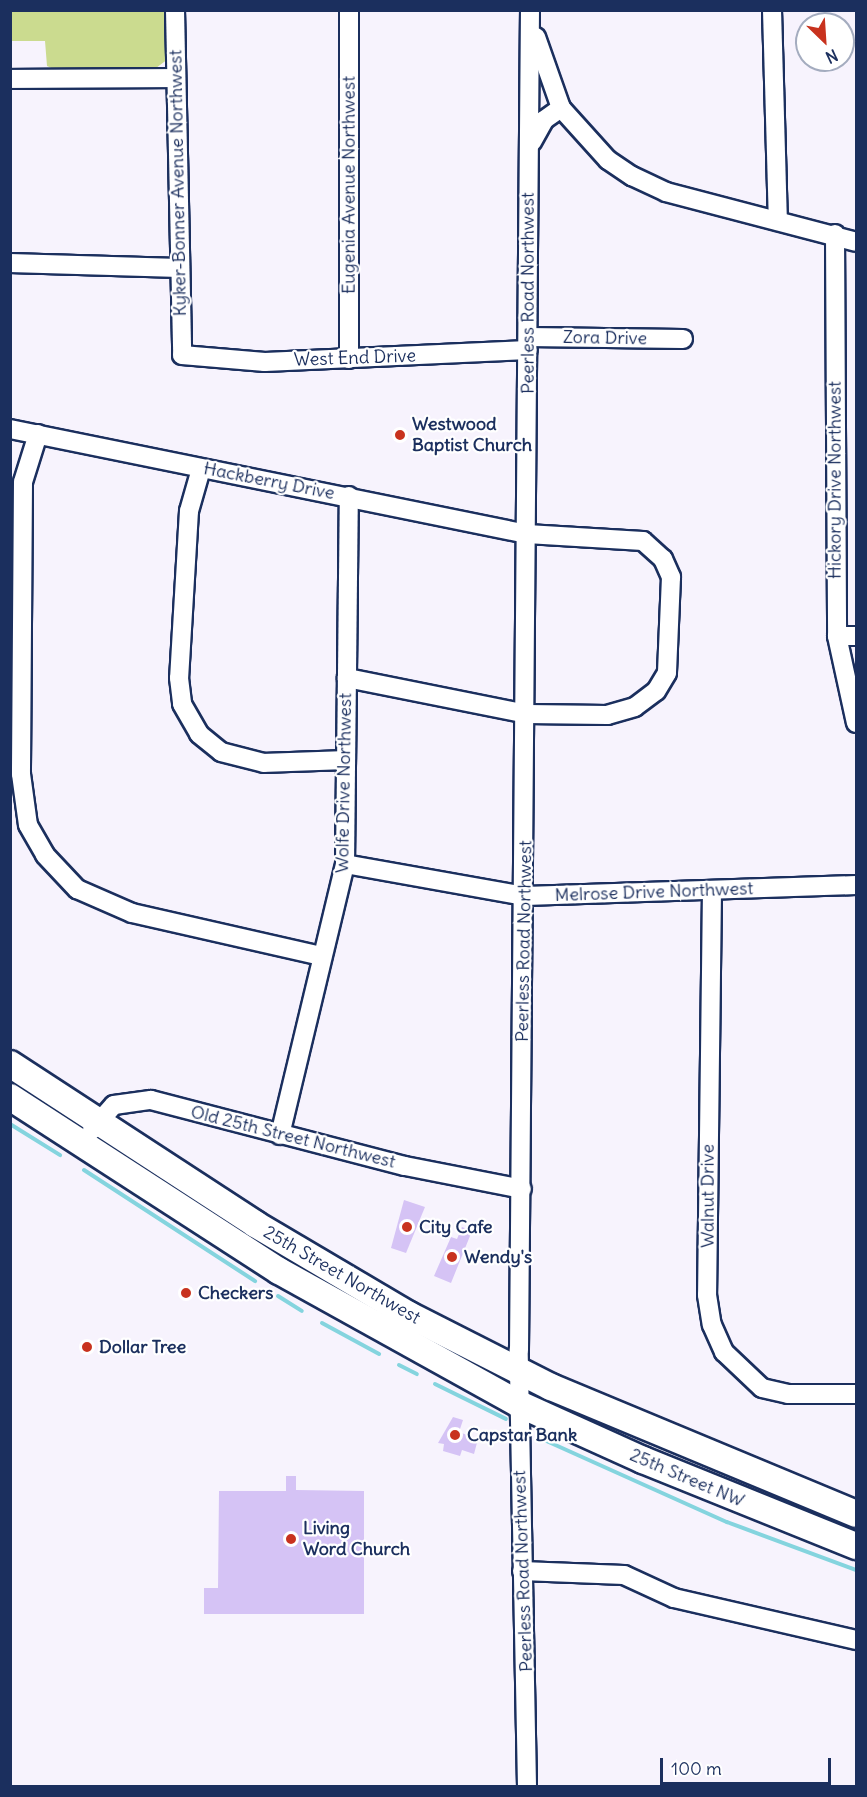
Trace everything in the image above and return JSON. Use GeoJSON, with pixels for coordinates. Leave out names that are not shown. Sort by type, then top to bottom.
{"type":"FeatureCollection","features":[{"type":"Feature","properties":{"kind":"highway","name":"25th Street Northwest"},"geometry":{"type":"LineString","coordinates":[[10,1064],[329,1269],[519,1370],[695,1448]]}},
{"type":"Feature","properties":{"kind":"highway","name":"25th Street Northwest"},"geometry":{"type":"LineString","coordinates":[[10,1097],[279,1271],[519,1404]]}},
{"type":"Feature","properties":{"kind":"highway","name":"25th Street NW"},"geometry":{"type":"LineString","coordinates":[[519,1404],[654,1465],[856,1546]]}},
{"type":"Feature","properties":{"kind":"highway","name":"25th Street NW"},"geometry":{"type":"LineString","coordinates":[[695,1448],[856,1514]]}},
{"type":"Feature","properties":{"kind":"street","name":"Kyker-Bonner Avenue Northwest"},"geometry":{"type":"LineString","coordinates":[[175,10],[174,78],[182,356]]}},
{"type":"Feature","properties":{"kind":"street","name":"Eugenia Avenue Northwest"},"geometry":{"type":"LineString","coordinates":[[349,359],[350,10]]}},
{"type":"Feature","properties":{"kind":"street"},"geometry":{"type":"LineString","coordinates":[[530,10],[548,81],[561,108],[608,160],[632,176],[666,192],[835,234],[856,242]]}},
{"type":"Feature","properties":{"kind":"street"},"geometry":{"type":"LineString","coordinates":[[529,148],[530,10]]}},
{"type":"Feature","properties":{"kind":"street"},"geometry":{"type":"LineString","coordinates":[[772,10],[778,220]]}},
{"type":"Feature","properties":{"kind":"street"},"geometry":{"type":"LineString","coordinates":[[10,79],[174,78]]}},
{"type":"Feature","properties":{"kind":"street"},"geometry":{"type":"LineString","coordinates":[[529,112],[550,104],[561,108]]}},
{"type":"Feature","properties":{"kind":"street","name":"Peerless Road Northwest"},"geometry":{"type":"LineString","coordinates":[[527,1786],[519,1370],[527,714],[529,148],[544,120],[561,108]]}},
{"type":"Feature","properties":{"kind":"street","name":"Hickory Drive Northwest"},"geometry":{"type":"LineString","coordinates":[[835,234],[837,636],[856,723]]}},
{"type":"Feature","properties":{"kind":"street"},"geometry":{"type":"LineString","coordinates":[[10,263],[179,268]]}},
{"type":"Feature","properties":{"kind":"street","name":"Zora Drive"},"geometry":{"type":"LineString","coordinates":[[528,344],[683,339]]}},
{"type":"Feature","properties":{"kind":"street","name":"West End Drive"},"geometry":{"type":"LineString","coordinates":[[182,356],[265,362],[349,359],[528,344]]}},
{"type":"Feature","properties":{"kind":"street","name":"Hackberry Drive"},"geometry":{"type":"LineString","coordinates":[[10,429],[201,469],[349,496],[527,534],[644,541],[663,559],[673,597],[667,673],[656,691],[635,706],[607,715],[527,714],[346,678]]}},
{"type":"Feature","properties":{"kind":"street"},"geometry":{"type":"LineString","coordinates":[[38,434],[23,482],[21,774],[28,825],[45,855],[77,889],[132,913],[321,956]]}},
{"type":"Feature","properties":{"kind":"street"},"geometry":{"type":"LineString","coordinates":[[201,469],[189,511],[179,678],[182,704],[199,734],[222,752],[264,763],[345,760]]}},
{"type":"Feature","properties":{"kind":"street","name":"Wolfe Drive Northwest"},"geometry":{"type":"LineString","coordinates":[[279,1135],[345,864],[349,496]]}},
{"type":"Feature","properties":{"kind":"street"},"geometry":{"type":"LineString","coordinates":[[837,636],[856,636]]}},
{"type":"Feature","properties":{"kind":"street","name":"Melrose Drive Northwest"},"geometry":{"type":"LineString","coordinates":[[345,864],[525,896],[856,885]]}},
{"type":"Feature","properties":{"kind":"street","name":"Walnut Drive"},"geometry":{"type":"LineString","coordinates":[[712,890],[707,1296],[712,1325],[724,1352],[762,1388],[788,1394],[856,1394]]}},
{"type":"Feature","properties":{"kind":"street","name":"Old 25th Street Northwest"},"geometry":{"type":"LineString","coordinates":[[82,1144],[99,1120],[114,1105],[151,1100],[279,1135],[522,1188]]}},
{"type":"Feature","properties":{"kind":"street"},"geometry":{"type":"LineString","coordinates":[[522,1570],[624,1575],[674,1598],[856,1640]]}},
{"type":"Feature","properties":{"kind":"green space"},"geometry":{"type":"Polygon","coordinates":[[[11,11],[168,11],[168,59],[152,71],[56,70],[47,66],[45,41],[11,41],[11,11]]]}},
{"type":"Feature","properties":{"kind":"building","name":"City Cafe"},"geometry":{"type":"Polygon","coordinates":[[[404,1200],[425,1207],[406,1253],[391,1248],[404,1200]]]}},
{"type":"Feature","properties":{"kind":"building","name":"Wendy's"},"geometry":{"type":"Polygon","coordinates":[[[462,1227],[472,1231],[451,1283],[434,1276],[451,1237],[457,1239],[462,1227]]]}},
{"type":"Feature","properties":{"kind":"building","name":"Capstar Bank"},"geometry":{"type":"Polygon","coordinates":[[[453,1417],[463,1420],[459,1432],[478,1439],[474,1454],[462,1450],[460,1456],[443,1451],[444,1444],[438,1443],[453,1417]]]}},
{"type":"Feature","properties":{"kind":"building","name":"Living Word Church"},"geometry":{"type":"Polygon","coordinates":[[[286,1476],[296,1476],[296,1490],[364,1491],[364,1614],[204,1614],[204,1588],[218,1588],[219,1491],[286,1491],[286,1476]]]}},
{"type":"Feature","properties":{"kind":"waterway"},"geometry":{"type":"LineString","coordinates":[[10,1124],[60,1155]]}},
{"type":"Feature","properties":{"kind":"waterway"},"geometry":{"type":"LineString","coordinates":[[84,1170],[255,1281]]}},
{"type":"Feature","properties":{"kind":"waterway"},"geometry":{"type":"LineString","coordinates":[[278,1296],[302,1311]]}},
{"type":"Feature","properties":{"kind":"waterway"},"geometry":{"type":"LineString","coordinates":[[322,1323],[379,1354]]}},
{"type":"Feature","properties":{"kind":"waterway"},"geometry":{"type":"LineString","coordinates":[[399,1365],[417,1374]]}},
{"type":"Feature","properties":{"kind":"waterway"},"geometry":{"type":"LineString","coordinates":[[435,1384],[506,1419]]}},
{"type":"Feature","properties":{"kind":"waterway"},"geometry":{"type":"LineString","coordinates":[[542,1439],[727,1522],[856,1570]]}},
{"type":"Feature","properties":{"kind":"place","name":"Westwood Baptist Church"},"geometry":{"type":"Point","coordinates":[400,435]}},
{"type":"Feature","properties":{"kind":"place","name":"City Cafe"},"geometry":{"type":"Point","coordinates":[407,1227]}},
{"type":"Feature","properties":{"kind":"place","name":"Wendy's"},"geometry":{"type":"Point","coordinates":[452,1257]}},
{"type":"Feature","properties":{"kind":"place","name":"Checkers"},"geometry":{"type":"Point","coordinates":[186,1293]}},
{"type":"Feature","properties":{"kind":"place","name":"Dollar Tree"},"geometry":{"type":"Point","coordinates":[87,1347]}},
{"type":"Feature","properties":{"kind":"place","name":"Capstar Bank"},"geometry":{"type":"Point","coordinates":[455,1435]}},
{"type":"Feature","properties":{"kind":"place","name":"Living Word Church"},"geometry":{"type":"Point","coordinates":[291,1539]}}]}
